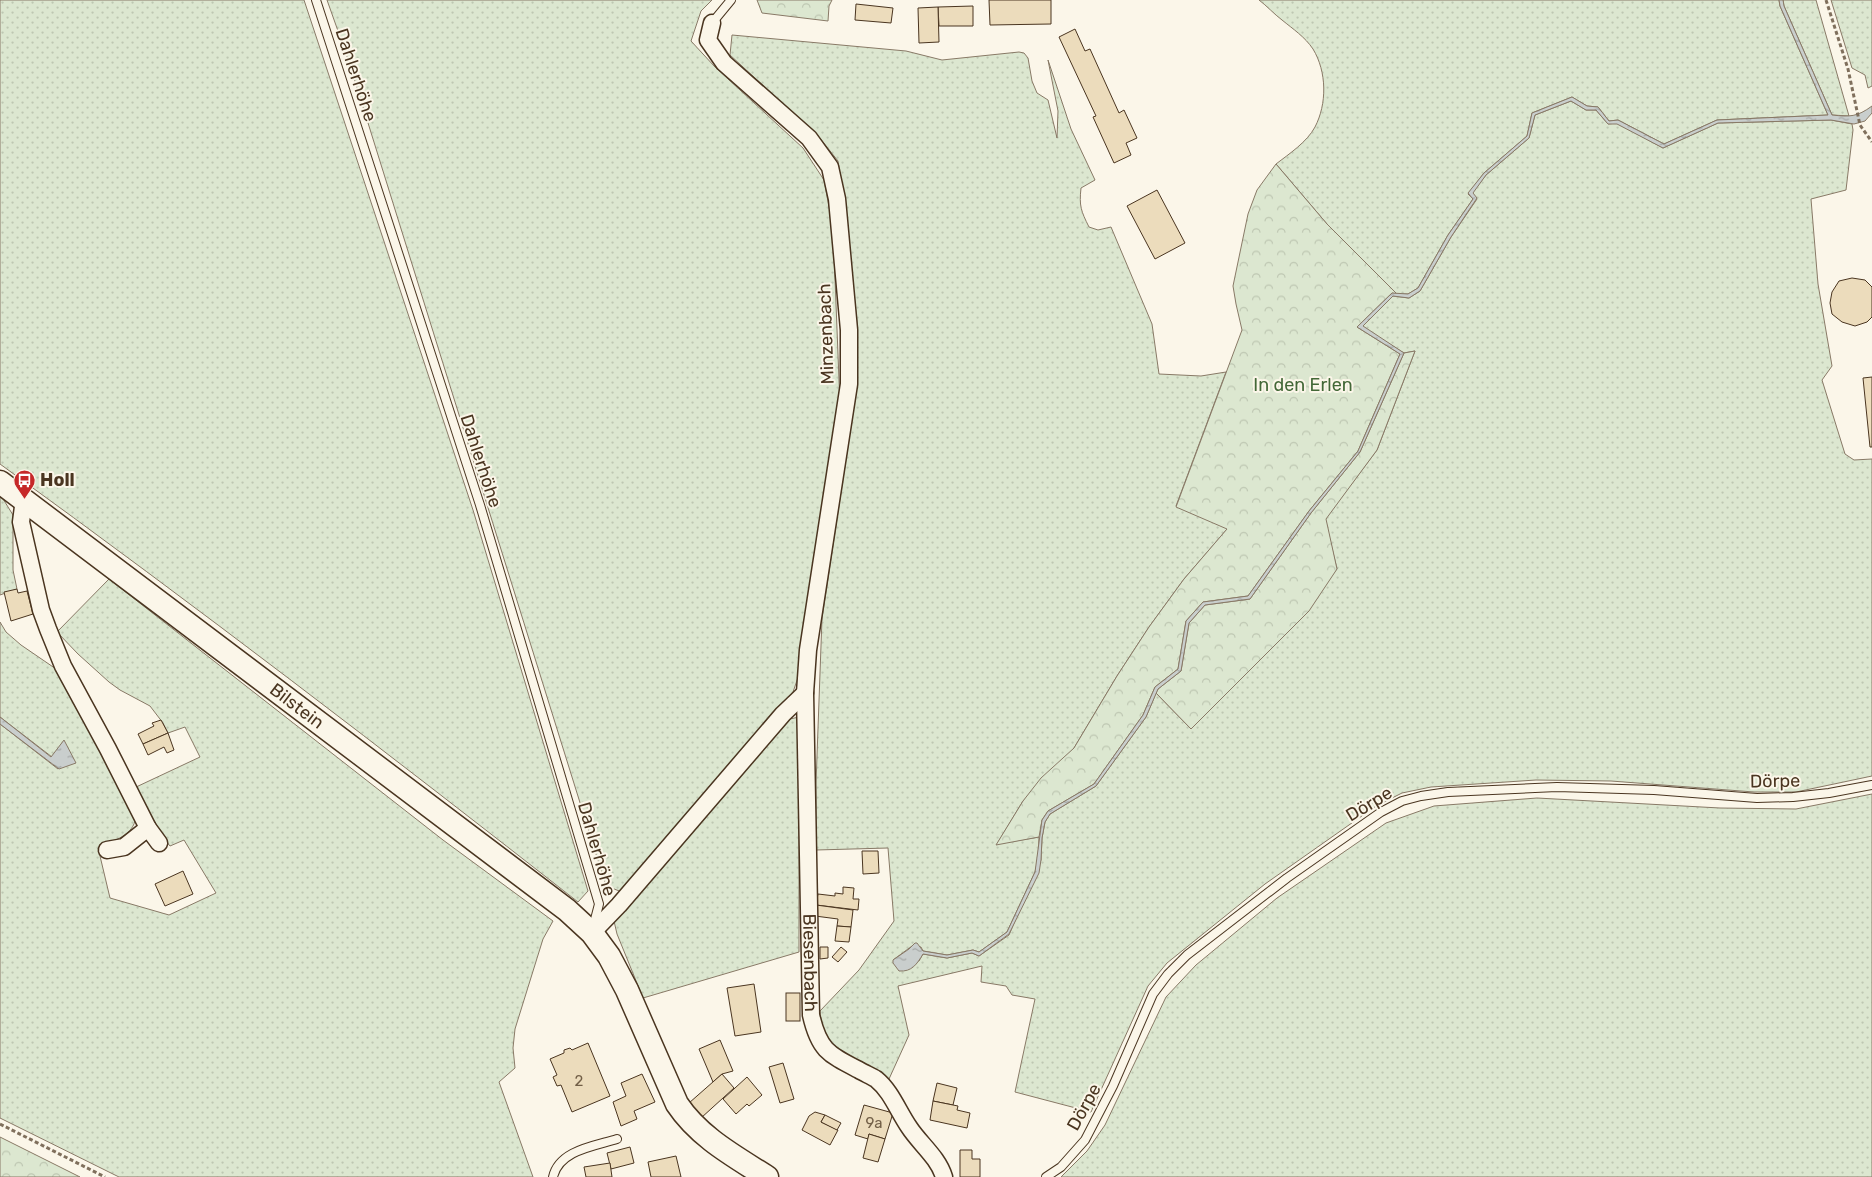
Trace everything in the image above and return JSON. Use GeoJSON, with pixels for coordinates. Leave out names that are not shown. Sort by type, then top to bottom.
{"type":"FeatureCollection","features":[{"type":"Feature","properties":{"kind":"street","name":"Minzenbach"},"geometry":{"type":"LineString","coordinates":[[712,23],[708,40],[724,63],[809,138],[830,167],[837,199],[850,330],[850,384],[808,650],[805,693]]}},
{"type":"Feature","properties":{"kind":"street","name":"Bilstein"},"geometry":{"type":"LineString","coordinates":[[0,482],[568,910],[592,933]]}},
{"type":"Feature","properties":{"kind":"street"},"geometry":{"type":"LineString","coordinates":[[24,499],[21,522],[41,610],[48,629],[63,666],[148,828],[159,843]]}},
{"type":"Feature","properties":{"kind":"street"},"geometry":{"type":"LineString","coordinates":[[760,1176],[722,1149],[685,1116],[677,1104],[628,990],[609,956],[592,933],[619,905],[783,714],[805,693]]}},
{"type":"Feature","properties":{"kind":"street","name":"Biesenbach"},"geometry":{"type":"LineString","coordinates":[[805,693],[811,1015],[816,1033],[822,1046],[833,1056],[875,1079],[886,1089],[909,1127],[941,1167],[944,1177]]}},
{"type":"Feature","properties":{"kind":"street"},"geometry":{"type":"LineString","coordinates":[[107,850],[124,847],[148,828]]}},
{"type":"Feature","properties":{"kind":"lane","name":"Dahlerhöhe"},"geometry":{"type":"LineString","coordinates":[[316,0],[480,505],[599,904],[592,933]]}},
{"type":"Feature","properties":{"kind":"lane"},"geometry":{"type":"LineString","coordinates":[[712,23],[731,0]]}},
{"type":"Feature","properties":{"kind":"lane","name":"Dörpe"},"geometry":{"type":"LineString","coordinates":[[1046,1177],[1061,1167],[1085,1140],[1113,1086],[1153,994],[1168,974],[1187,956],[1287,878],[1381,812],[1402,801],[1448,792],[1557,787],[1654,790],[1757,798],[1793,797],[1872,785]]}},
{"type":"Feature","properties":{"kind":"lane"},"geometry":{"type":"LineString","coordinates":[[553,1177],[554,1170],[565,1157],[585,1148],[617,1139]]}},
{"type":"Feature","properties":{"kind":"path"},"geometry":{"type":"LineString","coordinates":[[1826,0],[1848,69],[1860,125],[1872,142]]}},
{"type":"Feature","properties":{"kind":"path"},"geometry":{"type":"LineString","coordinates":[[0,1124],[105,1177]]}},
{"type":"Feature","properties":{"kind":"green space"},"geometry":{"type":"Polygon","coordinates":[[[0,0],[304,0],[473,510],[588,891],[578,902],[291,680],[0,464],[0,0]]]}},
{"type":"Feature","properties":{"kind":"green space"},"geometry":{"type":"Polygon","coordinates":[[[327,0],[712,0],[701,11],[691,41],[715,67],[803,148],[824,180],[833,228],[840,405],[802,666],[793,692],[622,892],[606,886],[349,62],[327,0]]]}},
{"type":"Feature","properties":{"kind":"green space"},"geometry":{"type":"Polygon","coordinates":[[[757,0],[832,0],[829,6],[828,21],[762,13],[757,0]]]}},
{"type":"Feature","properties":{"kind":"green space"},"geometry":{"type":"Polygon","coordinates":[[[1259,0],[1779,0],[1828,115],[1717,120],[1664,144],[1618,120],[1609,121],[1598,107],[1587,106],[1572,97],[1532,113],[1527,136],[1484,173],[1468,194],[1473,199],[1448,235],[1418,288],[1408,294],[1397,294],[1327,224],[1276,164],[1303,143],[1315,127],[1322,108],[1323,78],[1318,58],[1310,45],[1299,33],[1259,0]]]}},
{"type":"Feature","properties":{"kind":"green space"},"geometry":{"type":"Polygon","coordinates":[[[1783,0],[1816,0],[1849,116],[1832,115],[1783,0]]]}},
{"type":"Feature","properties":{"kind":"green space"},"geometry":{"type":"Polygon","coordinates":[[[1831,0],[1872,0],[1872,86],[1868,88],[1865,75],[1852,68],[1831,0]]]}},
{"type":"Feature","properties":{"kind":"green space"},"geometry":{"type":"Polygon","coordinates":[[[732,35],[906,51],[942,60],[1024,53],[1028,58],[1032,81],[1037,93],[1048,100],[1057,138],[1058,111],[1048,60],[1071,129],[1095,180],[1081,188],[1082,212],[1089,227],[1098,230],[1111,227],[1152,324],[1159,374],[1201,376],[1226,372],[1176,506],[1228,528],[1184,579],[1149,627],[1074,748],[1023,801],[997,844],[1039,837],[1038,860],[1035,872],[1007,932],[979,952],[973,950],[947,955],[923,951],[921,947],[912,946],[893,960],[919,961],[923,954],[947,958],[972,953],[979,956],[1009,935],[1041,860],[1045,822],[1050,814],[1096,786],[1146,717],[1156,693],[1191,729],[1337,569],[1325,519],[1377,450],[1415,351],[1404,353],[1362,327],[1393,296],[1409,298],[1420,291],[1451,237],[1477,199],[1472,193],[1486,175],[1529,138],[1535,115],[1571,101],[1586,110],[1596,110],[1608,124],[1617,123],[1663,148],[1718,123],[1831,120],[1852,124],[1853,130],[1846,190],[1811,199],[1818,284],[1832,366],[1822,380],[1845,454],[1854,460],[1872,459],[1872,776],[1796,792],[1754,792],[1611,781],[1536,780],[1431,787],[1402,793],[1376,806],[1265,884],[1167,963],[1148,986],[1091,1112],[1015,1092],[1035,999],[1012,995],[1006,986],[981,982],[982,966],[898,986],[909,1035],[889,1079],[846,1058],[826,1038],[820,1011],[859,970],[894,921],[888,848],[816,850],[816,784],[822,618],[857,386],[857,323],[847,227],[838,161],[819,137],[730,55],[732,35]]]}},
{"type":"Feature","properties":{"kind":"green space","name":"In den Erlen"},"geometry":{"type":"Polygon","coordinates":[[[1276,164],[1327,224],[1397,294],[1392,293],[1357,327],[1400,354],[1358,451],[1309,511],[1248,596],[1203,602],[1186,621],[1178,669],[1155,687],[1143,715],[1094,784],[1048,811],[1042,820],[1039,837],[996,845],[1023,801],[1041,778],[1074,748],[1149,627],[1184,579],[1227,529],[1176,507],[1242,330],[1233,286],[1248,214],[1257,190],[1276,164]]]}},
{"type":"Feature","properties":{"kind":"green space"},"geometry":{"type":"Polygon","coordinates":[[[1415,351],[1377,450],[1326,519],[1337,569],[1309,611],[1191,729],[1156,693],[1158,689],[1181,671],[1189,623],[1205,605],[1250,599],[1311,513],[1360,452],[1404,353],[1415,351]]]}},
{"type":"Feature","properties":{"kind":"green space"},"geometry":{"type":"Polygon","coordinates":[[[0,494],[13,515],[13,570],[17,589],[0,595],[0,494]]]}},
{"type":"Feature","properties":{"kind":"green space"},"geometry":{"type":"Polygon","coordinates":[[[109,579],[443,840],[553,921],[543,939],[515,1029],[513,1048],[515,1068],[499,1082],[533,1177],[119,1177],[0,1118],[0,724],[58,769],[64,741],[52,757],[0,717],[0,622],[6,632],[21,645],[59,671],[136,818],[128,832],[105,845],[100,856],[110,898],[169,915],[216,893],[184,840],[170,846],[157,830],[134,788],[200,757],[185,727],[168,733],[150,706],[109,682],[57,632],[109,579]]]}},
{"type":"Feature","properties":{"kind":"green space"},"geometry":{"type":"Polygon","coordinates":[[[799,717],[799,952],[643,998],[617,934],[614,921],[790,719],[799,717]]]}},
{"type":"Feature","properties":{"kind":"green space"},"geometry":{"type":"Polygon","coordinates":[[[1872,794],[1872,1177],[1061,1177],[1087,1151],[1105,1125],[1166,997],[1196,965],[1277,898],[1386,823],[1434,806],[1537,798],[1720,808],[1796,809],[1872,794]]]}},
{"type":"Feature","properties":{"kind":"green space"},"geometry":{"type":"Polygon","coordinates":[[[0,1137],[80,1177],[0,1177],[0,1137]]]}},
{"type":"Feature","properties":{"kind":"water"},"geometry":{"type":"Polygon","coordinates":[[[1779,0],[1783,0],[1832,115],[1853,115],[1872,106],[1872,113],[1865,121],[1854,124],[1831,120],[1718,123],[1663,148],[1617,124],[1608,124],[1596,110],[1586,110],[1571,101],[1535,115],[1529,138],[1486,175],[1473,193],[1477,198],[1451,237],[1420,291],[1409,298],[1393,296],[1363,326],[1404,353],[1360,452],[1311,513],[1250,599],[1205,605],[1189,623],[1181,671],[1158,689],[1146,717],[1096,786],[1050,814],[1045,822],[1039,873],[1009,934],[979,956],[972,953],[947,958],[923,954],[911,969],[899,971],[893,960],[915,943],[923,951],[947,955],[973,950],[979,952],[1007,932],[1035,872],[1042,820],[1048,811],[1094,784],[1143,715],[1155,687],[1178,669],[1186,621],[1203,602],[1248,596],[1309,511],[1358,451],[1400,354],[1357,327],[1392,293],[1408,294],[1418,288],[1448,235],[1473,199],[1468,193],[1484,173],[1527,136],[1532,113],[1572,97],[1587,106],[1598,107],[1609,121],[1618,120],[1664,144],[1717,120],[1828,115],[1779,0]]]}},
{"type":"Feature","properties":{"kind":"water"},"geometry":{"type":"Polygon","coordinates":[[[0,717],[51,757],[64,740],[76,763],[59,769],[0,724],[0,717]]]}},
{"type":"Feature","properties":{"kind":"building"},"geometry":{"type":"Polygon","coordinates":[[[989,0],[1051,0],[1051,24],[990,25],[989,0]]]}},
{"type":"Feature","properties":{"kind":"building"},"geometry":{"type":"Polygon","coordinates":[[[856,4],[893,8],[891,23],[855,20],[856,4]]]}},
{"type":"Feature","properties":{"kind":"building"},"geometry":{"type":"Polygon","coordinates":[[[973,6],[973,26],[939,26],[938,7],[973,6]]]}},
{"type":"Feature","properties":{"kind":"building"},"geometry":{"type":"Polygon","coordinates":[[[938,7],[939,42],[919,43],[918,8],[938,7]]]}},
{"type":"Feature","properties":{"kind":"building"},"geometry":{"type":"Polygon","coordinates":[[[1075,29],[1085,51],[1090,49],[1119,113],[1124,110],[1137,138],[1126,143],[1131,155],[1114,163],[1093,117],[1096,116],[1059,37],[1075,29]]]}},
{"type":"Feature","properties":{"kind":"building"},"geometry":{"type":"Polygon","coordinates":[[[1157,190],[1185,243],[1155,259],[1127,206],[1157,190]]]}},
{"type":"Feature","properties":{"kind":"building"},"geometry":{"type":"Polygon","coordinates":[[[1852,278],[1865,280],[1872,287],[1872,317],[1867,322],[1855,326],[1842,322],[1832,314],[1830,303],[1832,292],[1839,281],[1852,278]]]}},
{"type":"Feature","properties":{"kind":"building"},"geometry":{"type":"Polygon","coordinates":[[[1872,377],[1872,447],[1870,447],[1863,378],[1872,377]]]}},
{"type":"Feature","properties":{"kind":"building"},"geometry":{"type":"Polygon","coordinates":[[[17,589],[18,593],[27,591],[33,614],[11,621],[4,592],[17,589]]]}},
{"type":"Feature","properties":{"kind":"building"},"geometry":{"type":"Polygon","coordinates":[[[161,720],[168,733],[143,744],[138,734],[154,726],[152,723],[161,720]]]}},
{"type":"Feature","properties":{"kind":"building"},"geometry":{"type":"Polygon","coordinates":[[[168,733],[174,750],[167,753],[164,747],[148,755],[143,744],[168,733]]]}},
{"type":"Feature","properties":{"kind":"building"},"geometry":{"type":"Polygon","coordinates":[[[862,851],[878,851],[879,873],[863,874],[862,851]]]}},
{"type":"Feature","properties":{"kind":"building"},"geometry":{"type":"Polygon","coordinates":[[[183,871],[193,894],[165,906],[155,884],[183,871]]]}},
{"type":"Feature","properties":{"kind":"building"},"geometry":{"type":"Polygon","coordinates":[[[843,887],[854,888],[853,899],[859,899],[858,910],[816,905],[818,894],[835,896],[835,893],[843,894],[843,887]]]}},
{"type":"Feature","properties":{"kind":"building"},"geometry":{"type":"Polygon","coordinates":[[[816,905],[853,910],[851,927],[837,926],[838,919],[815,916],[816,905]]]}},
{"type":"Feature","properties":{"kind":"building"},"geometry":{"type":"Polygon","coordinates":[[[837,926],[851,927],[849,942],[835,941],[837,926]]]}},
{"type":"Feature","properties":{"kind":"building"},"geometry":{"type":"Polygon","coordinates":[[[820,947],[828,947],[828,958],[820,959],[820,947]]]}},
{"type":"Feature","properties":{"kind":"building"},"geometry":{"type":"Polygon","coordinates":[[[841,947],[847,952],[838,962],[832,957],[841,947]]]}},
{"type":"Feature","properties":{"kind":"building"},"geometry":{"type":"Polygon","coordinates":[[[754,984],[761,1032],[735,1036],[727,988],[754,984]]]}},
{"type":"Feature","properties":{"kind":"building"},"geometry":{"type":"Polygon","coordinates":[[[786,993],[800,993],[800,1021],[786,1021],[786,993]]]}},
{"type":"Feature","properties":{"kind":"building"},"geometry":{"type":"Polygon","coordinates":[[[720,1040],[733,1071],[722,1074],[713,1082],[699,1049],[720,1040]]]}},
{"type":"Feature","properties":{"kind":"building"},"geometry":{"type":"Polygon","coordinates":[[[588,1043],[610,1096],[572,1112],[561,1085],[557,1086],[553,1077],[557,1075],[550,1059],[564,1053],[564,1050],[570,1048],[572,1050],[588,1043]]]}},
{"type":"Feature","properties":{"kind":"building"},"geometry":{"type":"Polygon","coordinates":[[[783,1063],[794,1099],[780,1103],[769,1067],[783,1063]]]}},
{"type":"Feature","properties":{"kind":"building"},"geometry":{"type":"Polygon","coordinates":[[[642,1074],[655,1102],[634,1111],[637,1119],[621,1126],[613,1102],[626,1096],[621,1083],[642,1074]]]}},
{"type":"Feature","properties":{"kind":"building"},"geometry":{"type":"Polygon","coordinates":[[[722,1074],[734,1088],[701,1118],[689,1103],[722,1074]]]}},
{"type":"Feature","properties":{"kind":"building"},"geometry":{"type":"Polygon","coordinates":[[[747,1077],[762,1095],[749,1106],[747,1104],[736,1114],[723,1099],[747,1077]]]}},
{"type":"Feature","properties":{"kind":"building"},"geometry":{"type":"Polygon","coordinates":[[[937,1083],[957,1088],[953,1105],[933,1101],[937,1083]]]}},
{"type":"Feature","properties":{"kind":"building"},"geometry":{"type":"Polygon","coordinates":[[[933,1101],[958,1106],[957,1110],[970,1113],[967,1128],[930,1120],[933,1101]]]}},
{"type":"Feature","properties":{"kind":"building"},"geometry":{"type":"Polygon","coordinates":[[[864,1105],[893,1113],[885,1139],[869,1134],[868,1139],[855,1135],[864,1105]]]}},
{"type":"Feature","properties":{"kind":"building"},"geometry":{"type":"Polygon","coordinates":[[[815,1112],[825,1115],[821,1122],[838,1130],[830,1145],[802,1130],[809,1116],[815,1112]]]}},
{"type":"Feature","properties":{"kind":"building"},"geometry":{"type":"Polygon","coordinates":[[[825,1115],[841,1123],[837,1130],[821,1122],[825,1115]]]}},
{"type":"Feature","properties":{"kind":"building"},"geometry":{"type":"Polygon","coordinates":[[[869,1134],[885,1139],[878,1162],[863,1158],[869,1134]]]}},
{"type":"Feature","properties":{"kind":"building"},"geometry":{"type":"Polygon","coordinates":[[[630,1147],[634,1163],[611,1169],[607,1153],[630,1147]]]}},
{"type":"Feature","properties":{"kind":"building"},"geometry":{"type":"Polygon","coordinates":[[[960,1150],[972,1150],[972,1159],[980,1159],[980,1177],[960,1177],[960,1150]]]}},
{"type":"Feature","properties":{"kind":"building"},"geometry":{"type":"Polygon","coordinates":[[[676,1156],[681,1177],[651,1177],[648,1162],[676,1156]]]}},
{"type":"Feature","properties":{"kind":"building"},"geometry":{"type":"Polygon","coordinates":[[[610,1163],[612,1177],[586,1177],[584,1167],[610,1163]]]}},
{"type":"Feature","properties":{"kind":"place","name":"Holl"},"geometry":{"type":"Point","coordinates":[24,499]}}]}
